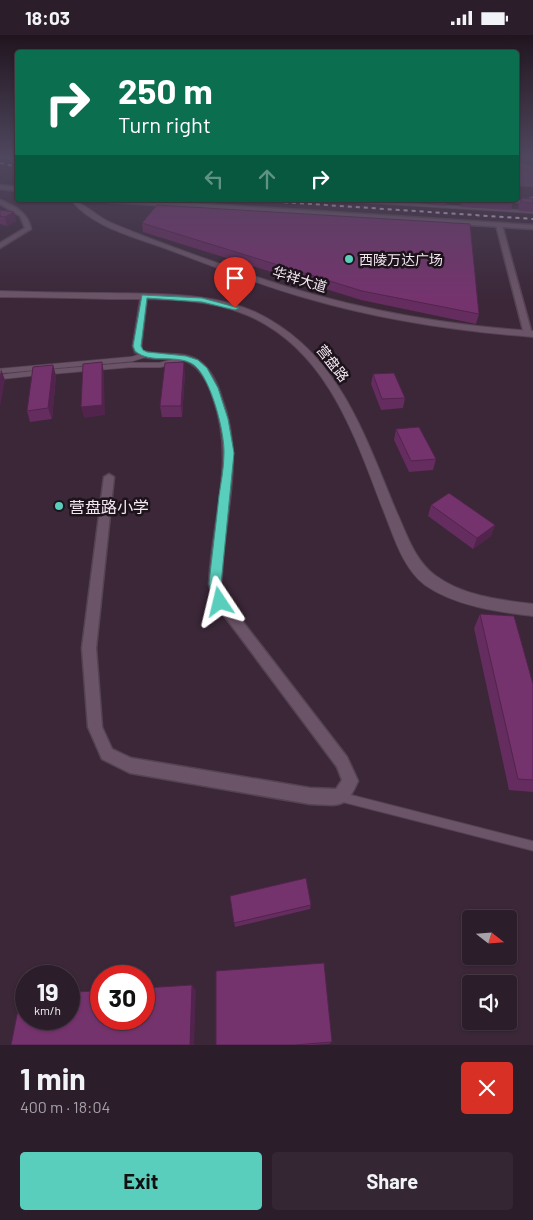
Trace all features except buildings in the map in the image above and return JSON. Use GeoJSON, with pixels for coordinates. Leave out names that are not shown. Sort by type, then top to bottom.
{"type":"FeatureCollection","features":[{"type":"Feature","properties":{"kind":"main road"},"geometry":{"type":"LineString","coordinates":[[188,205],[533,226]]}},
{"type":"Feature","properties":{"kind":"main road"},"geometry":{"type":"LineString","coordinates":[[215,205],[533,226]]}},
{"type":"Feature","properties":{"kind":"street"},"geometry":{"type":"LineString","coordinates":[[0,246],[28,229],[27,221],[20,212],[6,205]]}},
{"type":"Feature","properties":{"kind":"street","name":"华祥大道"},"geometry":{"type":"LineString","coordinates":[[80,205],[90,213],[122,231],[276,286],[330,302],[395,317],[462,328],[531,334]]}},
{"type":"Feature","properties":{"kind":"street"},"geometry":{"type":"LineString","coordinates":[[500,225],[531,334]]}},
{"type":"Feature","properties":{"kind":"street","name":"营盘路"},"geometry":{"type":"LineString","coordinates":[[0,294],[144,296],[202,300],[235,308],[253,315],[293,340],[326,373],[350,413],[410,557],[422,573],[443,589],[474,599],[533,610]]}},
{"type":"Feature","properties":{"kind":"street"},"geometry":{"type":"LineString","coordinates":[[109,477],[89,648],[95,727],[106,754],[130,765],[162,771],[310,796],[340,797],[350,781],[342,762],[220,602],[215,584],[229,453],[223,419],[214,388],[204,369],[195,362],[186,359],[145,355],[139,351],[137,346],[144,296]]}},
{"type":"Feature","properties":{"kind":"lane"},"geometry":{"type":"LineString","coordinates":[[421,205],[533,212]]}},
{"type":"Feature","properties":{"kind":"lane"},"geometry":{"type":"LineString","coordinates":[[0,371],[132,359],[145,355]]}},
{"type":"Feature","properties":{"kind":"lane"},"geometry":{"type":"LineString","coordinates":[[0,377],[130,365],[160,365],[186,359]]}},
{"type":"Feature","properties":{"kind":"lane"},"geometry":{"type":"LineString","coordinates":[[340,797],[533,846]]}},
{"type":"Feature","properties":{"kind":"railway"},"geometry":{"type":"LineString","coordinates":[[328,205],[533,219]]}},
{"type":"Feature","properties":{"kind":"place","name":"西陵万达广场"},"geometry":{"type":"Point","coordinates":[349,259]}},
{"type":"Feature","properties":{"kind":"place","name":"营盘路小学"},"geometry":{"type":"Point","coordinates":[59,506]}},
{"type":"Feature","properties":{"kind":"route"},"geometry":{"type":"LineString","coordinates":[[220,602],[215,584],[229,453],[223,419],[214,388],[204,369],[195,362],[186,359],[145,355],[139,351],[137,346],[144,296],[202,300],[235,308]]}}]}
